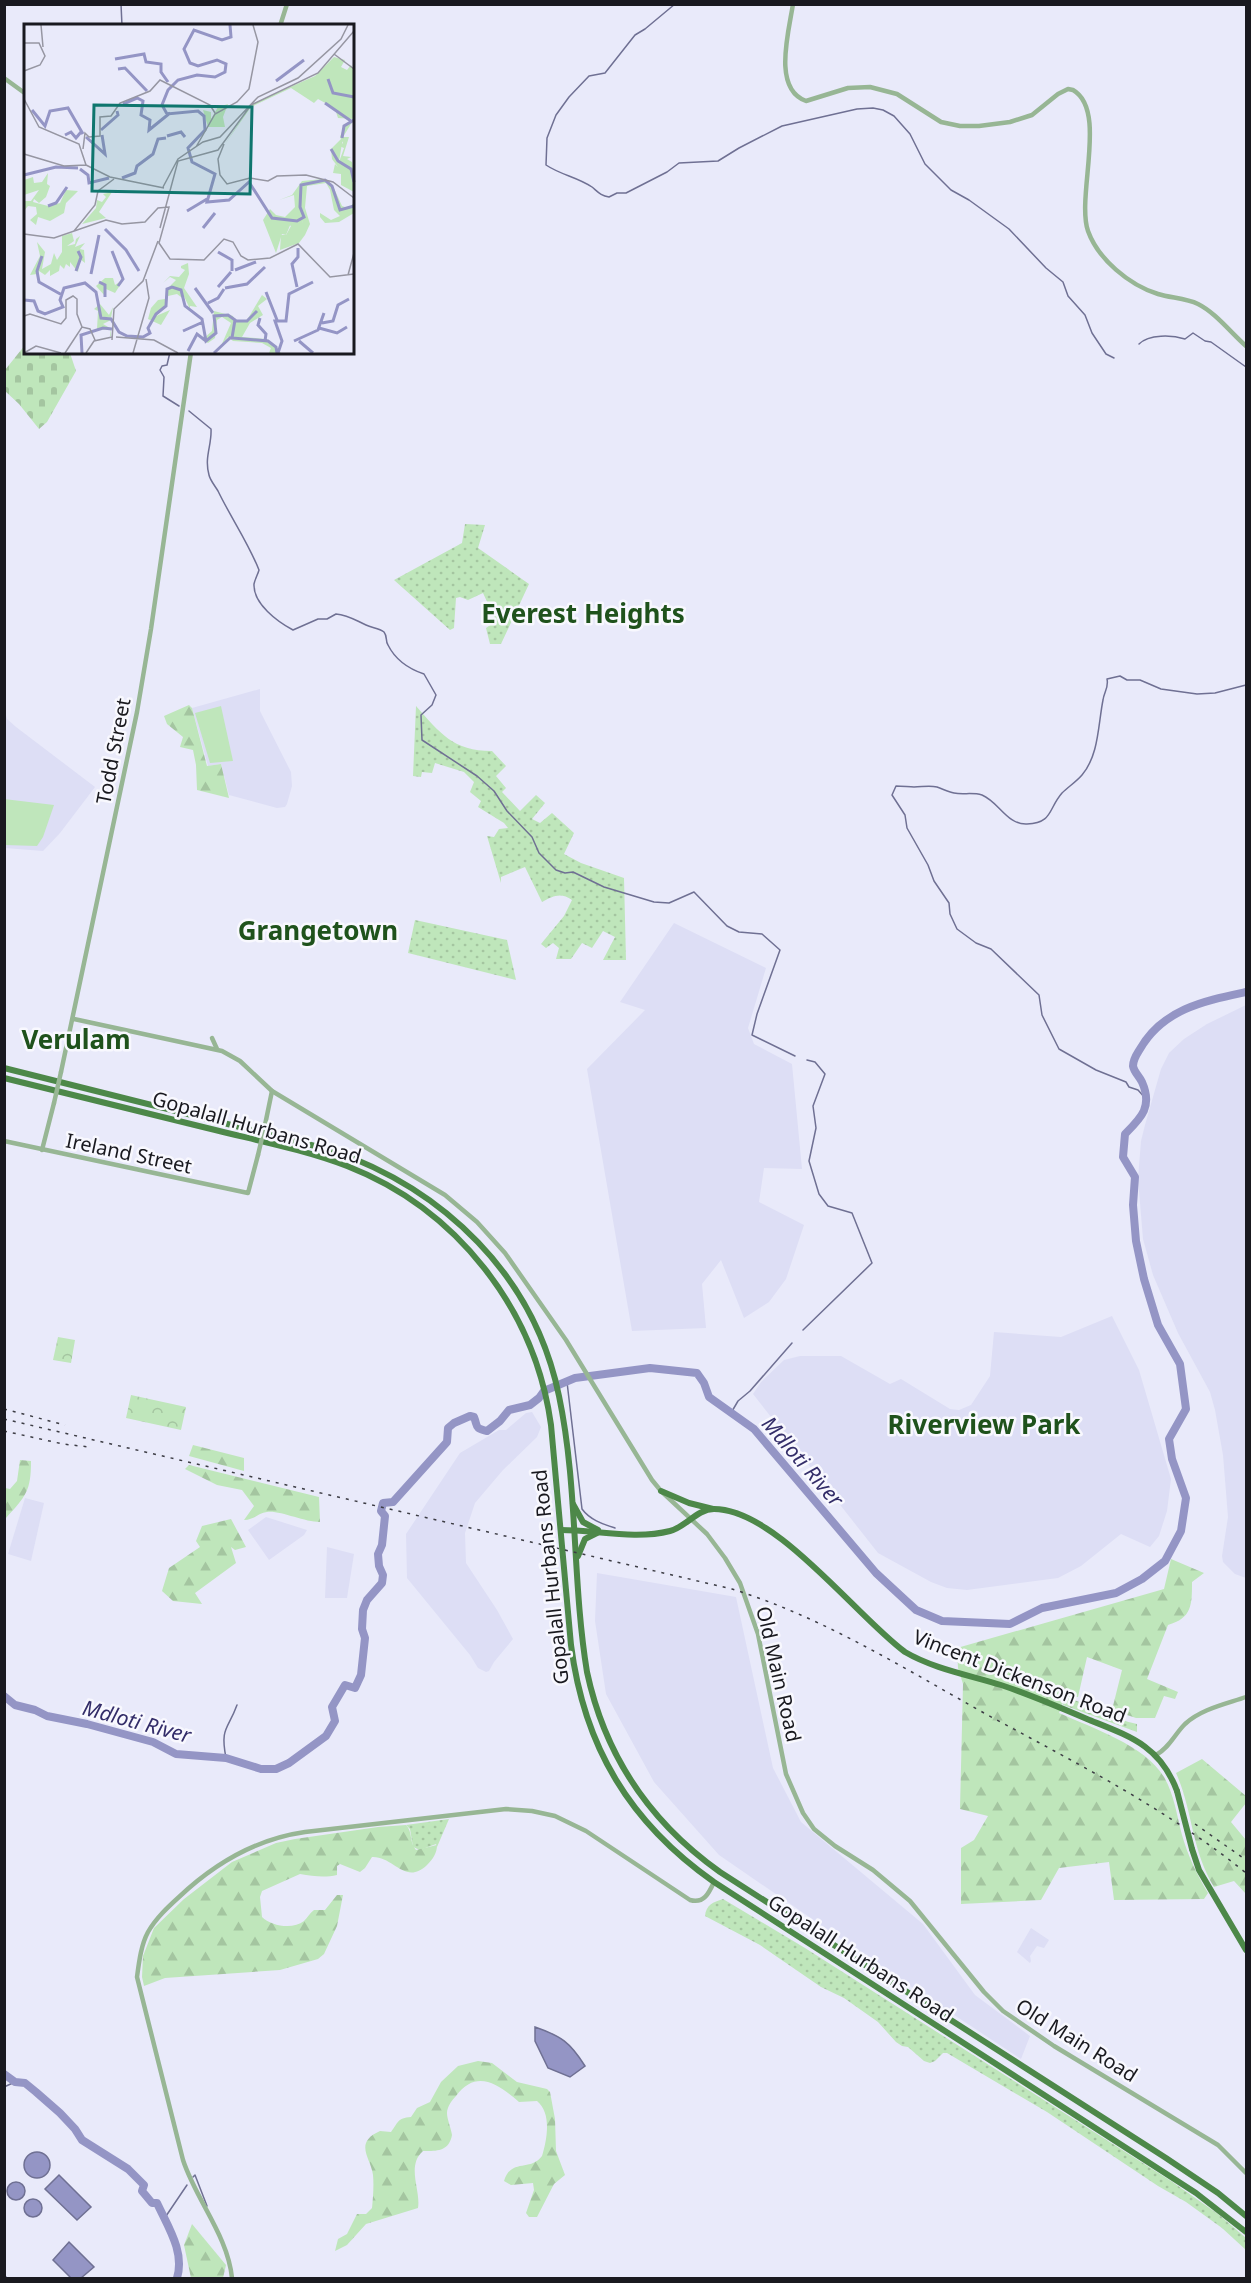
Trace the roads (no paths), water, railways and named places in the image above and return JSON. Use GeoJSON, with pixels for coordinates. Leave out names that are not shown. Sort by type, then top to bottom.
{"type":"FeatureCollection","features":[{"type":"Feature","properties":{"kind":"main road","name":"Gopalall Hurbans Road"},"geometry":{"type":"LineString","coordinates":[[4,1068],[331,1150],[392,1176],[427,1197],[449,1214],[488,1252],[509,1281],[526,1309],[548,1360],[559,1396],[565,1438],[587,1672],[595,1705],[611,1747],[631,1782],[656,1816],[675,1836],[707,1863],[1166,2158],[1218,2193],[1246,2216]]}},
{"type":"Feature","properties":{"kind":"main road","name":"Gopalall Hurbans Road"},"geometry":{"type":"LineString","coordinates":[[4,1078],[327,1159],[391,1187],[434,1216],[477,1258],[521,1324],[535,1358],[549,1411],[574,1668],[584,1711],[599,1749],[621,1790],[642,1818],[675,1853],[714,1882],[1186,2186],[1246,2232]]}},
{"type":"Feature","properties":{"kind":"main road","name":"Vincent Dickenson Road"},"geometry":{"type":"LineString","coordinates":[[661,1491],[689,1503],[746,1517],[782,1539],[887,1637],[914,1657],[1035,1697],[1127,1736],[1147,1747],[1169,1772],[1177,1791],[1199,1870],[1246,1950]]}},
{"type":"Feature","properties":{"kind":"main road"},"geometry":{"type":"LineString","coordinates":[[571,1499],[583,1522],[601,1532]]}},
{"type":"Feature","properties":{"kind":"main road"},"geometry":{"type":"LineString","coordinates":[[561,1530],[660,1533],[678,1528],[703,1511],[713,1509]]}},
{"type":"Feature","properties":{"kind":"main road"},"geometry":{"type":"LineString","coordinates":[[576,1560],[585,1539],[601,1532]]}},
{"type":"Feature","properties":{"kind":"main road"},"geometry":{"type":"LineString","coordinates":[[707,1863],[714,1876],[714,1882]]}},
{"type":"Feature","properties":{"kind":"main road"},"geometry":{"type":"LineString","coordinates":[[714,1882],[718,1878],[727,1876]]}},
{"type":"Feature","properties":{"kind":"street"},"geometry":{"type":"LineString","coordinates":[[281,24],[286,4]]}},
{"type":"Feature","properties":{"kind":"street"},"geometry":{"type":"LineString","coordinates":[[793,4],[785,57],[787,79],[795,95],[806,101],[848,88],[870,87],[897,94],[941,122],[960,126],[1000,123],[1025,118],[1038,112],[1062,91],[1073,90],[1078,93],[1086,105],[1089,128],[1084,209],[1089,233],[1096,248],[1118,270],[1143,288],[1170,298],[1196,303],[1207,310],[1246,346]]}},
{"type":"Feature","properties":{"kind":"street"},"geometry":{"type":"LineString","coordinates":[[4,78],[24,93]]}},
{"type":"Feature","properties":{"kind":"street","name":"Todd Street"},"geometry":{"type":"LineString","coordinates":[[42,1150],[74,1019],[138,703],[151,629],[191,354]]}},
{"type":"Feature","properties":{"kind":"street","name":"Old Main Road"},"geometry":{"type":"LineString","coordinates":[[74,1019],[217,1049],[240,1061],[272,1091],[432,1186],[460,1206],[505,1253],[571,1349],[661,1491],[707,1534],[740,1583],[762,1651],[786,1774],[803,1812],[814,1829],[905,1896],[933,1926],[984,1992],[1003,2011],[1046,2042],[1218,2145],[1246,2173]]}},
{"type":"Feature","properties":{"kind":"street"},"geometry":{"type":"LineString","coordinates":[[212,1038],[217,1049]]}},
{"type":"Feature","properties":{"kind":"street","name":"Ireland Street"},"geometry":{"type":"LineString","coordinates":[[4,1141],[248,1193],[272,1091]]}},
{"type":"Feature","properties":{"kind":"street"},"geometry":{"type":"LineString","coordinates":[[1156,1755],[1168,1747],[1181,1729],[1193,1718],[1246,1697]]}},
{"type":"Feature","properties":{"kind":"street"},"geometry":{"type":"LineString","coordinates":[[232,2278],[224,2246],[194,2188],[183,2160],[137,1977],[141,1952],[149,1931],[159,1916],[190,1886],[228,1858],[281,1836],[506,1809],[532,1811],[570,1823],[586,1831],[690,1900],[698,1901],[704,1898],[714,1882]]}},
{"type":"Feature","properties":{"kind":"water"},"geometry":{"type":"Polygon","coordinates":[[[535,2027],[564,2041],[575,2051],[585,2066],[570,2077],[548,2068],[535,2041],[535,2027]]]}},
{"type":"Feature","properties":{"kind":"water"},"geometry":{"type":"Polygon","coordinates":[[[37,2152],[46,2156],[50,2165],[46,2174],[37,2178],[28,2174],[24,2165],[28,2156],[37,2152]]]}},
{"type":"Feature","properties":{"kind":"water"},"geometry":{"type":"Polygon","coordinates":[[[59,2175],[91,2207],[77,2220],[45,2189],[59,2175]]]}},
{"type":"Feature","properties":{"kind":"water"},"geometry":{"type":"Polygon","coordinates":[[[16,2182],[22,2185],[25,2191],[22,2197],[16,2200],[10,2197],[7,2191],[10,2185],[16,2182]]]}},
{"type":"Feature","properties":{"kind":"water"},"geometry":{"type":"Polygon","coordinates":[[[33,2199],[39,2202],[42,2208],[39,2214],[33,2217],[27,2214],[24,2208],[27,2202],[33,2199]]]}},
{"type":"Feature","properties":{"kind":"water"},"geometry":{"type":"Polygon","coordinates":[[[69,2242],[94,2267],[81,2278],[71,2278],[53,2260],[69,2242]]]}},
{"type":"Feature","properties":{"kind":"waterway"},"geometry":{"type":"LineString","coordinates":[[121,4],[122,24]]}},
{"type":"Feature","properties":{"kind":"waterway"},"geometry":{"type":"LineString","coordinates":[[675,4],[635,35],[605,73],[589,76],[569,97],[556,115],[547,138],[546,165],[609,197],[617,193],[626,193],[667,172],[679,163],[718,161],[782,126],[857,109],[883,110],[894,116],[910,134],[925,164],[951,190],[1009,229],[1046,268],[1063,282],[1068,296],[1085,315],[1092,333],[1106,354],[1114,358]]}},
{"type":"Feature","properties":{"kind":"waterway"},"geometry":{"type":"LineString","coordinates":[[1139,344],[1149,338],[1161,336],[1185,339],[1193,333],[1211,342],[1246,367]]}},
{"type":"Feature","properties":{"kind":"waterway"},"geometry":{"type":"LineString","coordinates":[[170,354],[167,365],[162,366],[160,370],[164,377],[163,396],[179,406]]}},
{"type":"Feature","properties":{"kind":"waterway"},"geometry":{"type":"LineString","coordinates":[[189,411],[211,429],[207,462],[210,477],[255,560],[259,570],[254,584],[255,591],[268,612],[293,630],[336,614],[384,632],[387,643],[395,656],[408,667],[424,674],[436,695],[432,705],[421,715],[422,740],[477,776],[494,791],[507,811],[532,837],[539,853],[556,870],[565,873],[573,872],[604,887],[654,902],[669,903],[694,892],[727,926],[739,932],[762,934],[780,950],[757,1014],[752,1035],[795,1056]]}},
{"type":"Feature","properties":{"kind":"waterway"},"geometry":{"type":"LineString","coordinates":[[1146,1099],[1138,1090],[1129,1087],[1126,1082],[1096,1070],[1059,1049],[1042,1015],[1039,995],[991,949],[976,943],[957,929],[950,914],[949,903],[934,881],[928,865],[907,828],[905,815],[892,795],[896,786],[934,786],[954,793],[978,794],[988,798],[1014,821],[1035,823],[1046,818],[1062,793],[1080,778],[1088,767],[1095,749],[1107,679],[1120,676],[1127,680],[1140,680],[1161,689],[1197,694],[1215,693],[1246,685]]}},
{"type":"Feature","properties":{"kind":"waterway","name":"Mdloti River"},"geometry":{"type":"LineString","coordinates":[[4,1696],[15,1705],[47,1716],[153,1742],[176,1754],[226,1758],[261,1769],[276,1769],[289,1763],[326,1736],[335,1721],[332,1707],[345,1685],[355,1688],[361,1675],[365,1638],[362,1629],[363,1610],[367,1600],[382,1583],[383,1575],[379,1566],[378,1554],[382,1545],[385,1516],[381,1511],[383,1503],[393,1502],[447,1442],[448,1428],[470,1416],[474,1417],[478,1428],[487,1431],[509,1410],[530,1405],[544,1391],[575,1378],[650,1368],[697,1373],[709,1397],[754,1429],[876,1573],[916,1610],[942,1621],[1010,1624],[1042,1608],[1116,1593],[1142,1579],[1165,1561],[1181,1531],[1186,1498],[1172,1459],[1169,1439],[1186,1409],[1180,1364],[1158,1325],[1144,1279],[1136,1241],[1133,1205],[1135,1177],[1123,1157],[1125,1134],[1136,1123],[1146,1105],[1145,1091],[1134,1070],[1133,1063],[1149,1035],[1160,1024],[1200,1003],[1246,992]]}},
{"type":"Feature","properties":{"kind":"waterway"},"geometry":{"type":"LineString","coordinates":[[803,1330],[872,1263],[852,1213],[828,1206],[819,1194],[809,1161],[816,1128],[813,1106],[825,1074],[815,1062],[807,1060]]}},
{"type":"Feature","properties":{"kind":"waterway"},"geometry":{"type":"LineString","coordinates":[[731,1413],[738,1401],[750,1391],[792,1343]]}},
{"type":"Feature","properties":{"kind":"waterway"},"geometry":{"type":"LineString","coordinates":[[567,1382],[582,1509],[593,1519],[615,1528]]}},
{"type":"Feature","properties":{"kind":"waterway"},"geometry":{"type":"LineString","coordinates":[[226,1758],[224,1734],[237,1705]]}},
{"type":"Feature","properties":{"kind":"waterway","name":"Mdloti River"},"geometry":{"type":"LineString","coordinates":[[4,2074],[15,2082],[25,2083],[60,2113],[82,2140],[128,2169],[144,2185],[142,2191],[152,2203],[157,2203],[174,2240],[179,2259],[177,2278]]}},
{"type":"Feature","properties":{"kind":"waterway"},"geometry":{"type":"LineString","coordinates":[[4,2087],[15,2082]]}},
{"type":"Feature","properties":{"kind":"waterway"},"geometry":{"type":"LineString","coordinates":[[193,2177],[195,2175],[207,2206]]}},
{"type":"Feature","properties":{"kind":"waterway"},"geometry":{"type":"LineString","coordinates":[[164,2219],[187,2185]]}},
{"type":"Feature","properties":{"kind":"waterway"},"geometry":{"type":"LineString","coordinates":[[4,2275],[7,2278]]}},
{"type":"Feature","properties":{"kind":"railway"},"geometry":{"type":"LineString","coordinates":[[4,1409],[65,1425]]}},
{"type":"Feature","properties":{"kind":"railway"},"geometry":{"type":"LineString","coordinates":[[4,1419],[732,1589],[765,1600],[861,1644],[1085,1768],[1184,1827],[1246,1873]]}},
{"type":"Feature","properties":{"kind":"railway"},"geometry":{"type":"LineString","coordinates":[[4,1431],[63,1444],[89,1447]]}},
{"type":"Feature","properties":{"kind":"railway"},"geometry":{"type":"LineString","coordinates":[[1195,1824],[1246,1860]]}},
{"type":"Feature","properties":{"kind":"district","name":"Everest Heights"},"geometry":{"type":"Point","coordinates":[583,613]}},
{"type":"Feature","properties":{"kind":"district","name":"Grangetown"},"geometry":{"type":"Point","coordinates":[318,930]}},
{"type":"Feature","properties":{"kind":"district","name":"Verulam"},"geometry":{"type":"Point","coordinates":[76,1039]}},
{"type":"Feature","properties":{"kind":"district","name":"Riverview Park"},"geometry":{"type":"Point","coordinates":[984,1424]}}]}
